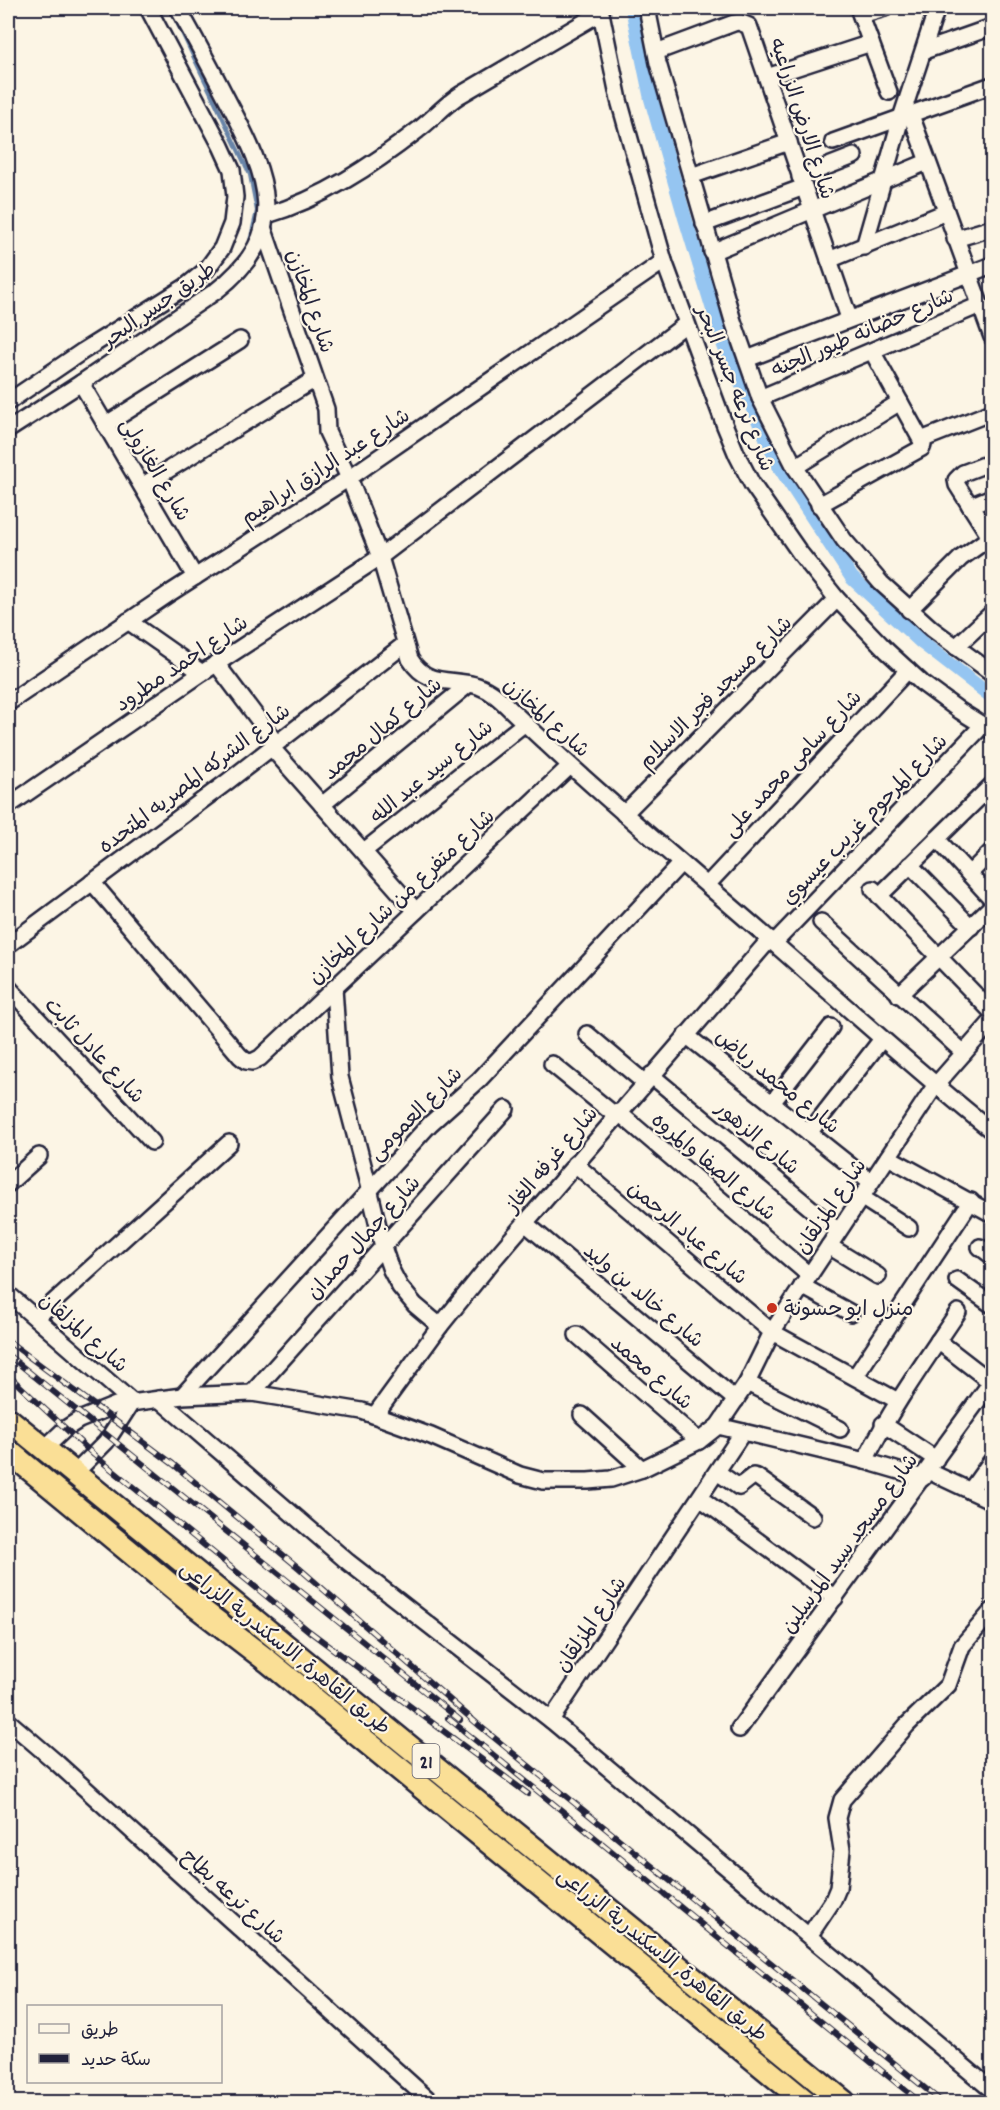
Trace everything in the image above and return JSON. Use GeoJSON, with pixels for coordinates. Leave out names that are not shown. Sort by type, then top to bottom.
{"type":"FeatureCollection","features":[{"type":"Feature","properties":{"kind":"highway","name":"طريق القاهرة, الاسكندرية الزراعى"},"geometry":{"type":"LineString","coordinates":[[8,1419],[844,2103]]}},
{"type":"Feature","properties":{"kind":"highway","name":"طريق القاهرة, الاسكندرية الزراعى"},"geometry":{"type":"LineString","coordinates":[[8,1451],[806,2103]]}},
{"type":"Feature","properties":{"kind":"street","name":"طريق جسر البحر"},"geometry":{"type":"LineString","coordinates":[[8,402],[83,351],[185,287],[206,270],[222,248],[232,224],[235,197],[232,170],[148,8]]}},
{"type":"Feature","properties":{"kind":"street"},"geometry":{"type":"LineString","coordinates":[[178,8],[236,116],[260,168],[267,199],[265,221]]}},
{"type":"Feature","properties":{"kind":"street","name":"شارع ترعه جسر البحر"},"geometry":{"type":"LineString","coordinates":[[646,8],[656,52],[712,252],[760,398],[795,467],[862,563],[909,610],[993,673]]}},
{"type":"Feature","properties":{"kind":"street"},"geometry":{"type":"LineString","coordinates":[[885,8],[860,11],[889,92]]}},
{"type":"Feature","properties":{"kind":"street"},"geometry":{"type":"LineString","coordinates":[[864,247],[882,181],[906,117],[937,8]]}},
{"type":"Feature","properties":{"kind":"street"},"geometry":{"type":"LineString","coordinates":[[265,221],[324,191],[388,152],[460,94],[600,10]]}},
{"type":"Feature","properties":{"kind":"street","name":"شارع ترعه جسر البحر"},"geometry":{"type":"LineString","coordinates":[[600,10],[619,100],[664,261],[736,455],[752,484],[800,553],[837,599],[908,670],[960,711],[988,728]]}},
{"type":"Feature","properties":{"kind":"street","name":"شارع الارض الزراعيه"},"geometry":{"type":"LineString","coordinates":[[656,52],[734,23],[745,23],[752,31],[849,318]]}},
{"type":"Feature","properties":{"kind":"street"},"geometry":{"type":"LineString","coordinates":[[924,51],[993,27]]}},
{"type":"Feature","properties":{"kind":"street"},"geometry":{"type":"LineString","coordinates":[[766,77],[871,43]]}},
{"type":"Feature","properties":{"kind":"street"},"geometry":{"type":"LineString","coordinates":[[833,142],[993,85]]}},
{"type":"Feature","properties":{"kind":"street"},"geometry":{"type":"LineString","coordinates":[[211,127],[236,116]]}},
{"type":"Feature","properties":{"kind":"street"},"geometry":{"type":"LineString","coordinates":[[906,117],[927,162],[968,274],[984,302],[993,337]]}},
{"type":"Feature","properties":{"kind":"street"},"geometry":{"type":"LineString","coordinates":[[691,176],[789,142]]}},
{"type":"Feature","properties":{"kind":"street"},"geometry":{"type":"LineString","coordinates":[[704,224],[802,182],[854,156]]}},
{"type":"Feature","properties":{"kind":"street"},"geometry":{"type":"LineString","coordinates":[[712,252],[927,162]]}},
{"type":"Feature","properties":{"kind":"street"},"geometry":{"type":"LineString","coordinates":[[829,260],[946,212]]}},
{"type":"Feature","properties":{"kind":"street","name":"طريق جسر البحر"},"geometry":{"type":"LineString","coordinates":[[8,430],[81,384],[231,279],[254,250],[265,221]]}},
{"type":"Feature","properties":{"kind":"street","name":"شارع المخازن"},"geometry":{"type":"LineString","coordinates":[[265,221],[326,409],[327,432],[349,478],[380,557],[405,644],[416,668],[425,676],[436,680],[469,684],[492,692],[624,814],[772,941],[935,1086],[993,1131]]}},
{"type":"Feature","properties":{"kind":"street"},"geometry":{"type":"LineString","coordinates":[[955,239],[993,228]]}},
{"type":"Feature","properties":{"kind":"street","name":"شارع عبد الرازق ابراهيم"},"geometry":{"type":"LineString","coordinates":[[8,703],[128,621],[349,478],[664,261]]}},
{"type":"Feature","properties":{"kind":"street"},"geometry":{"type":"LineString","coordinates":[[747,359],[849,318],[993,265]]}},
{"type":"Feature","properties":{"kind":"street","name":"شارع حضانه طيور الجنه"},"geometry":{"type":"LineString","coordinates":[[760,398],[984,302]]}},
{"type":"Feature","properties":{"kind":"street","name":"شارع احمد مطرود"},"geometry":{"type":"LineString","coordinates":[[8,806],[216,663],[380,557],[686,324]]}},
{"type":"Feature","properties":{"kind":"street"},"geometry":{"type":"LineString","coordinates":[[105,425],[240,340]]}},
{"type":"Feature","properties":{"kind":"street"},"geometry":{"type":"LineString","coordinates":[[872,351],[922,442]]}},
{"type":"Feature","properties":{"kind":"street"},"geometry":{"type":"LineString","coordinates":[[142,486],[315,380]]}},
{"type":"Feature","properties":{"kind":"street","name":"شارع الغازولى"},"geometry":{"type":"LineString","coordinates":[[81,384],[195,577]]}},
{"type":"Feature","properties":{"kind":"street"},"geometry":{"type":"LineString","coordinates":[[795,467],[900,402]]}},
{"type":"Feature","properties":{"kind":"street"},"geometry":{"type":"LineString","coordinates":[[819,504],[918,452],[922,442],[993,411]]}},
{"type":"Feature","properties":{"kind":"street"},"geometry":{"type":"LineString","coordinates":[[909,610],[961,558],[991,537],[956,480],[963,473],[993,462]]}},
{"type":"Feature","properties":{"kind":"street"},"geometry":{"type":"LineString","coordinates":[[970,506],[993,496]]}},
{"type":"Feature","properties":{"kind":"street","name":"شارع مسجد فجر الاسلام"},"geometry":{"type":"LineString","coordinates":[[624,814],[837,599]]}},
{"type":"Feature","properties":{"kind":"street"},"geometry":{"type":"LineString","coordinates":[[956,647],[993,613]]}},
{"type":"Feature","properties":{"kind":"street"},"geometry":{"type":"LineString","coordinates":[[128,621],[202,673]]}},
{"type":"Feature","properties":{"kind":"street","name":"شارع الشركه المصريه المتحده"},"geometry":{"type":"LineString","coordinates":[[8,945],[405,644]]}},
{"type":"Feature","properties":{"kind":"street"},"geometry":{"type":"LineString","coordinates":[[216,663],[273,745],[322,805],[416,911]]}},
{"type":"Feature","properties":{"kind":"street","name":"شارع سامى محمد على"},"geometry":{"type":"LineString","coordinates":[[707,885],[908,670]]}},
{"type":"Feature","properties":{"kind":"street","name":"شارع كمال محمد"},"geometry":{"type":"LineString","coordinates":[[322,805],[469,684]]}},
{"type":"Feature","properties":{"kind":"street","name":"شارع سيد عبد الله"},"geometry":{"type":"LineString","coordinates":[[364,851],[525,723]]}},
{"type":"Feature","properties":{"kind":"street","name":"شارع المرحوم غريب عيسوي"},"geometry":{"type":"LineString","coordinates":[[772,941],[988,728]]}},
{"type":"Feature","properties":{"kind":"street","name":"شارع متفرع من شارع المخازن"},"geometry":{"type":"LineString","coordinates":[[92,882],[240,1056],[252,1062],[260,1058],[570,766]]}},
{"type":"Feature","properties":{"kind":"street"},"geometry":{"type":"LineString","coordinates":[[993,785],[910,865],[876,892],[993,1012]]}},
{"type":"Feature","properties":{"kind":"street"},"geometry":{"type":"LineString","coordinates":[[899,995],[970,927],[992,899],[937,839]]}},
{"type":"Feature","properties":{"kind":"street"},"geometry":{"type":"LineString","coordinates":[[969,874],[993,851]]}},
{"type":"Feature","properties":{"kind":"street","name":"شارع العمومى"},"geometry":{"type":"LineString","coordinates":[[182,1396],[369,1188],[430,1124],[484,1074],[681,863]]}},
{"type":"Feature","properties":{"kind":"street"},"geometry":{"type":"LineString","coordinates":[[910,865],[970,927]]}},
{"type":"Feature","properties":{"kind":"street"},"geometry":{"type":"LineString","coordinates":[[821,922],[964,1053]]}},
{"type":"Feature","properties":{"kind":"street","name":"شارع غرفه الغاز"},"geometry":{"type":"LineString","coordinates":[[375,1415],[440,1326],[525,1222],[686,1035],[772,941]]}},
{"type":"Feature","properties":{"kind":"street","name":"شارع عادل ثابت"},"geometry":{"type":"LineString","coordinates":[[8,987],[152,1142]]}},
{"type":"Feature","properties":{"kind":"street"},"geometry":{"type":"LineString","coordinates":[[333,988],[340,1077],[390,1270],[415,1305],[440,1326]]}},
{"type":"Feature","properties":{"kind":"street","name":"شارع المزلقان"},"geometry":{"type":"LineString","coordinates":[[45,1448],[65,1429],[100,1410],[132,1402],[182,1396],[252,1394],[344,1407],[375,1415],[520,1474],[543,1481],[611,1479],[642,1469],[699,1441],[718,1426],[747,1383],[772,1332],[935,1086],[964,1053],[987,1039],[993,1021]]}},
{"type":"Feature","properties":{"kind":"street"},"geometry":{"type":"LineString","coordinates":[[772,1103],[831,1026]]}},
{"type":"Feature","properties":{"kind":"street","name":"شارع الزهور"},"geometry":{"type":"LineString","coordinates":[[587,1034],[648,1079],[838,1231]]}},
{"type":"Feature","properties":{"kind":"street","name":"شارع محمد رياض"},"geometry":{"type":"LineString","coordinates":[[686,1035],[871,1182]]}},
{"type":"Feature","properties":{"kind":"street"},"geometry":{"type":"LineString","coordinates":[[809,1133],[882,1039]]}},
{"type":"Feature","properties":{"kind":"street","name":"شارع الصفا والمروه"},"geometry":{"type":"LineString","coordinates":[[552,1064],[617,1114],[806,1280],[851,1314]]}},
{"type":"Feature","properties":{"kind":"street","name":"شارع جمال حمدان"},"geometry":{"type":"LineString","coordinates":[[252,1394],[506,1109]]}},
{"type":"Feature","properties":{"kind":"street"},"geometry":{"type":"LineString","coordinates":[[36,1318],[229,1143]]}},
{"type":"Feature","properties":{"kind":"street"},"geometry":{"type":"LineString","coordinates":[[8,1184],[39,1156]]}},
{"type":"Feature","properties":{"kind":"street"},"geometry":{"type":"LineString","coordinates":[[888,1157],[993,1214]]}},
{"type":"Feature","properties":{"kind":"street","name":"شارع عباد الرحمن"},"geometry":{"type":"LineString","coordinates":[[575,1164],[772,1332],[897,1401]]}},
{"type":"Feature","properties":{"kind":"street"},"geometry":{"type":"LineString","coordinates":[[861,1197],[909,1228]]}},
{"type":"Feature","properties":{"kind":"street"},"geometry":{"type":"LineString","coordinates":[[855,1377],[971,1201]]}},
{"type":"Feature","properties":{"kind":"street","name":"شارع خالد بن وليد"},"geometry":{"type":"LineString","coordinates":[[525,1222],[736,1400]]}},
{"type":"Feature","properties":{"kind":"street"},"geometry":{"type":"LineString","coordinates":[[829,1246],[878,1276]]}},
{"type":"Feature","properties":{"kind":"street"},"geometry":{"type":"LineString","coordinates":[[957,1280],[993,1305]]}},
{"type":"Feature","properties":{"kind":"street","name":"شارع المزلقان"},"geometry":{"type":"LineString","coordinates":[[8,1294],[132,1402]]}},
{"type":"Feature","properties":{"kind":"street"},"geometry":{"type":"LineString","coordinates":[[865,1461],[897,1401],[958,1312]]}},
{"type":"Feature","properties":{"kind":"street","name":"شارع محمد"},"geometry":{"type":"LineString","coordinates":[[577,1335],[699,1441]]}},
{"type":"Feature","properties":{"kind":"street"},"geometry":{"type":"LineString","coordinates":[[938,1341],[992,1382]]}},
{"type":"Feature","properties":{"kind":"street","name":"شارع مسجد سيد المرسلين"},"geometry":{"type":"LineString","coordinates":[[739,1729],[992,1382]]}},
{"type":"Feature","properties":{"kind":"street"},"geometry":{"type":"LineString","coordinates":[[747,1383],[840,1429]]}},
{"type":"Feature","properties":{"kind":"street"},"geometry":{"type":"LineString","coordinates":[[159,1399],[348,1562],[551,1720],[993,2090]]}},
{"type":"Feature","properties":{"kind":"street"},"geometry":{"type":"LineString","coordinates":[[74,1474],[106,1442],[132,1402]]}},
{"type":"Feature","properties":{"kind":"street"},"geometry":{"type":"LineString","coordinates":[[582,1415],[642,1469]]}},
{"type":"Feature","properties":{"kind":"street"},"geometry":{"type":"LineString","coordinates":[[883,1424],[929,1469],[993,1501]]}},
{"type":"Feature","properties":{"kind":"street"},"geometry":{"type":"LineString","coordinates":[[718,1426],[865,1461],[929,1469]]}},
{"type":"Feature","properties":{"kind":"street","name":"شارع المزلقان"},"geometry":{"type":"LineString","coordinates":[[551,1720],[744,1432]]}},
{"type":"Feature","properties":{"kind":"street"},"geometry":{"type":"LineString","coordinates":[[970,1491],[993,1460]]}},
{"type":"Feature","properties":{"kind":"street"},"geometry":{"type":"LineString","coordinates":[[717,1472],[739,1486],[753,1476],[757,1477],[813,1517]]}},
{"type":"Feature","properties":{"kind":"street"},"geometry":{"type":"LineString","coordinates":[[700,1498],[835,1598]]}},
{"type":"Feature","properties":{"kind":"street"},"geometry":{"type":"LineString","coordinates":[[809,1936],[833,1900],[838,1888],[842,1850],[837,1818],[842,1800],[907,1725],[943,1691],[952,1677],[962,1646],[993,1611]]}},
{"type":"Feature","properties":{"kind":"street","name":"شارع ترعه بطاح"},"geometry":{"type":"LineString","coordinates":[[8,1721],[432,2103]]}},
{"type":"Feature","properties":{"kind":"waterway"},"geometry":{"type":"LineString","coordinates":[[170,8],[250,175],[257,211],[250,241]]}},
{"type":"Feature","properties":{"kind":"waterway"},"geometry":{"type":"LineString","coordinates":[[632,8],[651,99],[724,346],[780,468],[852,578],[921,642],[992,697]]}},
{"type":"Feature","properties":{"kind":"railway"},"geometry":{"type":"LineString","coordinates":[[8,1341],[173,1464],[299,1568],[481,1727],[942,2102]]}},
{"type":"Feature","properties":{"kind":"railway"},"geometry":{"type":"LineString","coordinates":[[8,1355],[460,1720]]}},
{"type":"Feature","properties":{"kind":"railway"},"geometry":{"type":"LineString","coordinates":[[8,1375],[94,1455],[309,1631],[528,1794]]}},
{"type":"Feature","properties":{"kind":"railway"},"geometry":{"type":"LineString","coordinates":[[448,1718],[920,2102]]}},
{"type":"Feature","properties":{"kind":"place","name":"منزل ابو حسونة"},"geometry":{"type":"Point","coordinates":[772,1308]}}]}
